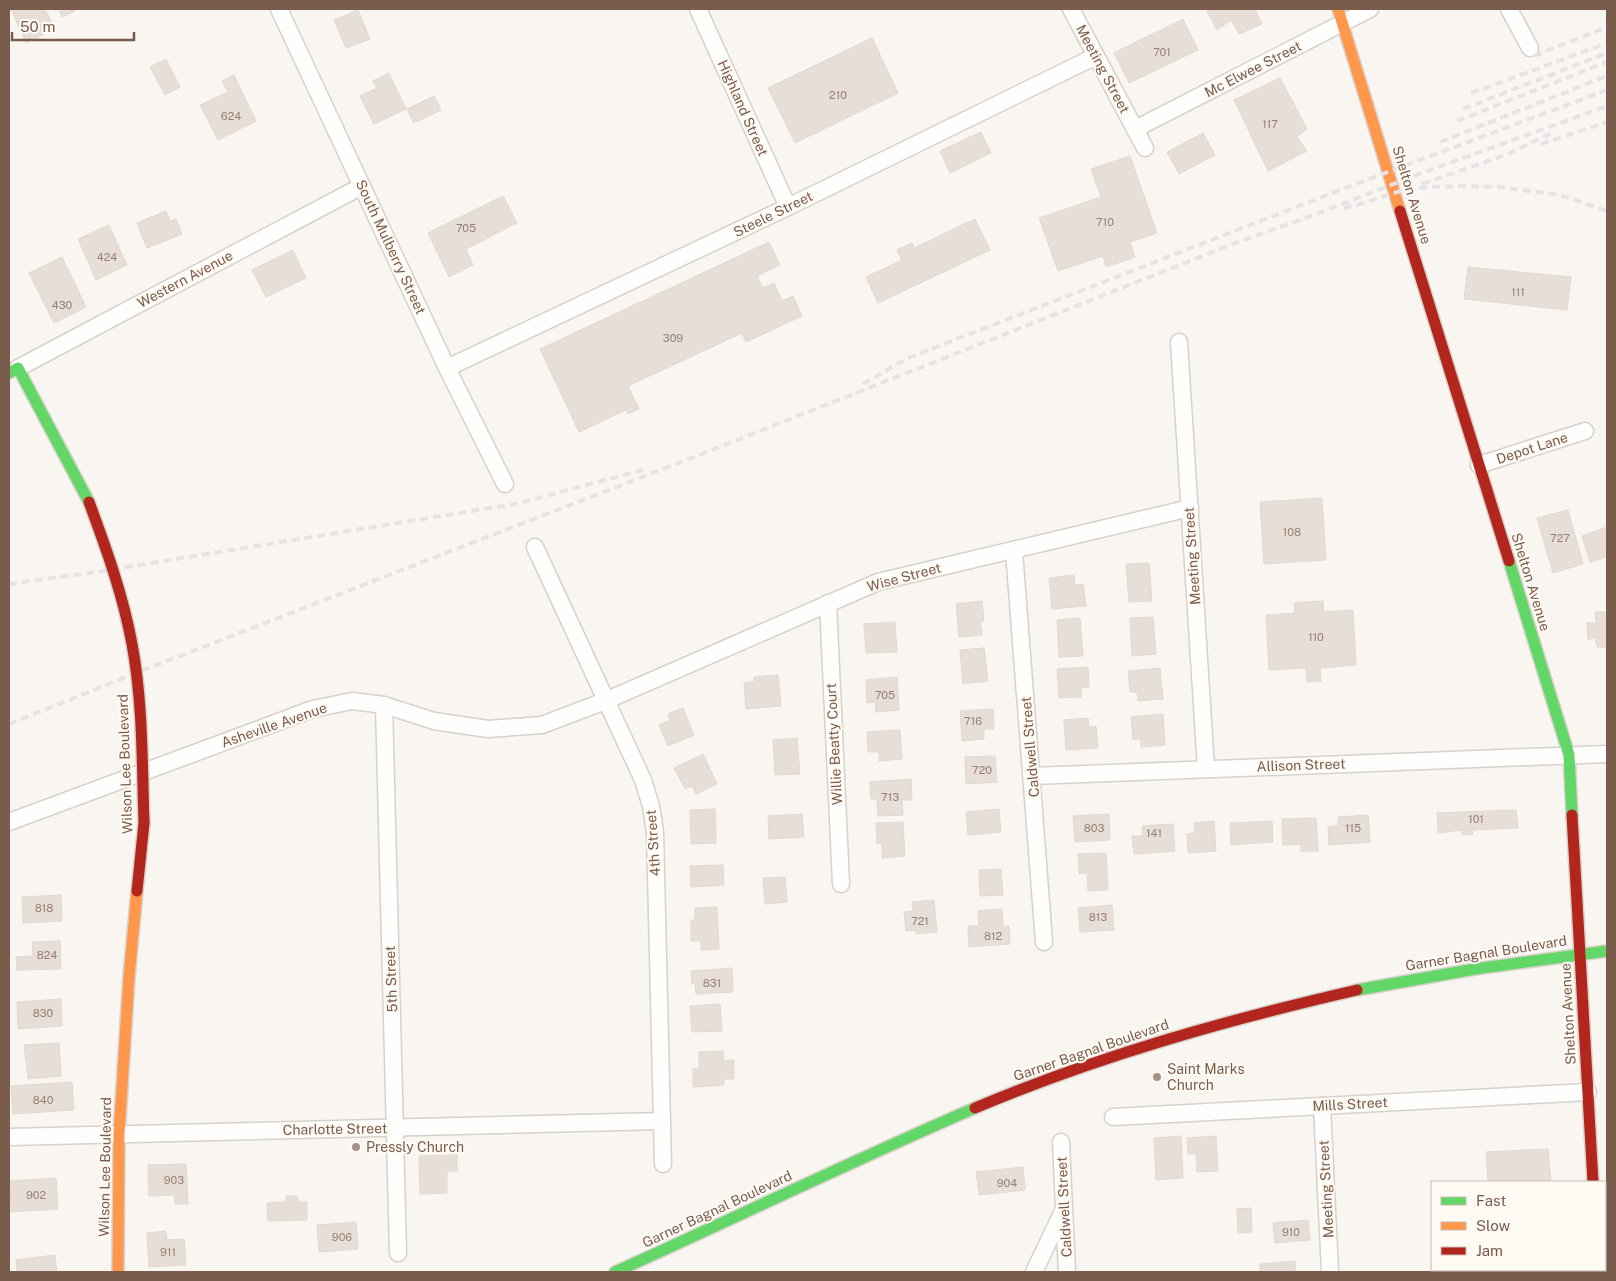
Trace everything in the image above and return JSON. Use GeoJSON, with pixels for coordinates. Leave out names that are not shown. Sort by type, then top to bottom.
{"type":"FeatureCollection","features":[{"type":"Feature","properties":{"kind":"main road","name":"Shelton Avenue"},"geometry":{"type":"LineString","coordinates":[[1340,16],[1569,755],[1592,1181]]}},
{"type":"Feature","properties":{"kind":"main road","name":"Wilson Lee Boulevard"},"geometry":{"type":"LineString","coordinates":[[13,371],[89,502],[125,611],[139,697],[144,823],[129,977],[119,1134],[118,1272]]}},
{"type":"Feature","properties":{"kind":"main road","name":"Garner Bagnal Boulevard"},"geometry":{"type":"LineString","coordinates":[[615,1272],[907,1137],[1006,1095],[1108,1058],[1265,1011],[1360,989],[1607,951]]}},
{"type":"Feature","properties":{"kind":"street","name":"South Mulberry Street"},"geometry":{"type":"LineString","coordinates":[[279,9],[447,368],[505,484]]}},
{"type":"Feature","properties":{"kind":"street","name":"Highland Street"},"geometry":{"type":"LineString","coordinates":[[698,9],[788,207]]}},
{"type":"Feature","properties":{"kind":"street","name":"Meeting Street"},"geometry":{"type":"LineString","coordinates":[[1071,9],[1145,148]]}},
{"type":"Feature","properties":{"kind":"street","name":"Mc Elwee Street"},"geometry":{"type":"LineString","coordinates":[[1135,129],[1340,16],[1370,9]]}},
{"type":"Feature","properties":{"kind":"street"},"geometry":{"type":"LineString","coordinates":[[1509,9],[1530,48]]}},
{"type":"Feature","properties":{"kind":"street","name":"Steele Street"},"geometry":{"type":"LineString","coordinates":[[447,368],[788,207],[1096,56]]}},
{"type":"Feature","properties":{"kind":"street","name":"Western Avenue"},"geometry":{"type":"LineString","coordinates":[[13,371],[362,186]]}},
{"type":"Feature","properties":{"kind":"street","name":"Meeting Street"},"geometry":{"type":"LineString","coordinates":[[1179,342],[1206,769]]}},
{"type":"Feature","properties":{"kind":"street","name":"Depot Lane"},"geometry":{"type":"LineString","coordinates":[[1479,465],[1585,431]]}},
{"type":"Feature","properties":{"kind":"street","name":"Wise Street"},"geometry":{"type":"LineString","coordinates":[[605,701],[858,590],[892,578],[1014,551],[1190,508]]}},
{"type":"Feature","properties":{"kind":"street","name":"4th Street"},"geometry":{"type":"LineString","coordinates":[[534,547],[642,780],[653,815],[655,832],[663,1164]]}},
{"type":"Feature","properties":{"kind":"street","name":"Caldwell Street"},"geometry":{"type":"LineString","coordinates":[[1014,551],[1044,942]]}},
{"type":"Feature","properties":{"kind":"street","name":"Willie Beatty Court"},"geometry":{"type":"LineString","coordinates":[[828,603],[840,884]]}},
{"type":"Feature","properties":{"kind":"street","name":"Asheville Avenue"},"geometry":{"type":"LineString","coordinates":[[9,822],[313,709],[352,701],[384,705],[434,721],[488,729],[542,724],[605,701]]}},
{"type":"Feature","properties":{"kind":"street","name":"5th Street"},"geometry":{"type":"LineString","coordinates":[[384,705],[398,1253]]}},
{"type":"Feature","properties":{"kind":"street","name":"Allison Street"},"geometry":{"type":"LineString","coordinates":[[1032,776],[1607,754]]}},
{"type":"Feature","properties":{"kind":"street","name":"Mills Street"},"geometry":{"type":"LineString","coordinates":[[1113,1117],[1588,1092]]}},
{"type":"Feature","properties":{"kind":"street","name":"Meeting Street"},"geometry":{"type":"LineString","coordinates":[[1322,1106],[1330,1272]]}},
{"type":"Feature","properties":{"kind":"street","name":"Charlotte Street"},"geometry":{"type":"LineString","coordinates":[[9,1137],[662,1121]]}},
{"type":"Feature","properties":{"kind":"street","name":"Caldwell Street"},"geometry":{"type":"LineString","coordinates":[[1061,1142],[1068,1272]]}},
{"type":"Feature","properties":{"kind":"street"},"geometry":{"type":"LineString","coordinates":[[1034,1272],[1064,1208]]}},
{"type":"Feature","properties":{"kind":"building"},"geometry":{"type":"Polygon","coordinates":[[[11,9],[45,9],[55,29],[26,43],[11,9]]]}},
{"type":"Feature","properties":{"kind":"building"},"geometry":{"type":"Polygon","coordinates":[[[59,9],[74,9],[75,11],[62,17],[59,9]]]}},
{"type":"Feature","properties":{"kind":"building"},"geometry":{"type":"Polygon","coordinates":[[[1206,9],[1255,9],[1262,24],[1239,34],[1231,20],[1217,30],[1206,9]]]}},
{"type":"Feature","properties":{"kind":"building"},"geometry":{"type":"Polygon","coordinates":[[[358,10],[370,39],[346,48],[334,20],[358,10]]]}},
{"type":"Feature","properties":{"kind":"building"},"geometry":{"type":"Polygon","coordinates":[[[1183,19],[1198,50],[1129,83],[1114,53],[1183,19]]]}},
{"type":"Feature","properties":{"kind":"building"},"geometry":{"type":"Polygon","coordinates":[[[872,38],[898,93],[795,143],[768,88],[872,38]]]}},
{"type":"Feature","properties":{"kind":"building"},"geometry":{"type":"Polygon","coordinates":[[[166,59],[180,87],[165,95],[150,67],[166,59]]]}},
{"type":"Feature","properties":{"kind":"building"},"geometry":{"type":"Polygon","coordinates":[[[389,73],[406,109],[374,124],[360,96],[377,88],[373,81],[389,73]]]}},
{"type":"Feature","properties":{"kind":"building"},"geometry":{"type":"Polygon","coordinates":[[[234,75],[256,121],[218,140],[200,105],[228,92],[222,81],[234,75]]]}},
{"type":"Feature","properties":{"kind":"building"},"geometry":{"type":"Polygon","coordinates":[[[1280,78],[1307,129],[1297,137],[1307,151],[1268,171],[1234,100],[1280,78]]]}},
{"type":"Feature","properties":{"kind":"building"},"geometry":{"type":"Polygon","coordinates":[[[434,96],[441,110],[414,123],[407,109],[434,96]]]}},
{"type":"Feature","properties":{"kind":"building"},"geometry":{"type":"Polygon","coordinates":[[[981,132],[991,153],[950,173],[940,151],[981,132]]]}},
{"type":"Feature","properties":{"kind":"building"},"geometry":{"type":"Polygon","coordinates":[[[1203,133],[1215,155],[1179,174],[1167,152],[1203,133]]]}},
{"type":"Feature","properties":{"kind":"building"},"geometry":{"type":"Polygon","coordinates":[[[1130,156],[1157,233],[1130,242],[1135,257],[1106,267],[1103,256],[1058,271],[1039,218],[1101,197],[1091,169],[1130,156]]]}},
{"type":"Feature","properties":{"kind":"building"},"geometry":{"type":"Polygon","coordinates":[[[503,196],[517,223],[466,249],[473,265],[449,277],[428,233],[503,196]]]}},
{"type":"Feature","properties":{"kind":"building"},"geometry":{"type":"Polygon","coordinates":[[[166,211],[170,221],[176,219],[182,234],[147,248],[137,223],[166,211]]]}},
{"type":"Feature","properties":{"kind":"building"},"geometry":{"type":"Polygon","coordinates":[[[975,219],[990,250],[878,303],[866,277],[902,260],[897,250],[912,243],[914,248],[975,219]]]}},
{"type":"Feature","properties":{"kind":"building"},"geometry":{"type":"Polygon","coordinates":[[[109,225],[127,265],[96,280],[78,239],[109,225]]]}},
{"type":"Feature","properties":{"kind":"building"},"geometry":{"type":"Polygon","coordinates":[[[769,242],[780,265],[757,276],[763,288],[774,283],[782,301],[793,296],[802,316],[746,342],[742,333],[628,386],[639,409],[628,414],[626,410],[579,432],[540,349],[769,242]]]}},
{"type":"Feature","properties":{"kind":"building"},"geometry":{"type":"Polygon","coordinates":[[[293,250],[306,278],[266,297],[252,270],[293,250]]]}},
{"type":"Feature","properties":{"kind":"building"},"geometry":{"type":"Polygon","coordinates":[[[62,257],[86,307],[54,323],[29,273],[62,257]]]}},
{"type":"Feature","properties":{"kind":"building"},"geometry":{"type":"Polygon","coordinates":[[[1468,267],[1571,277],[1567,310],[1464,299],[1468,267]]]}},
{"type":"Feature","properties":{"kind":"building"},"geometry":{"type":"Polygon","coordinates":[[[1322,498],[1326,560],[1264,564],[1260,502],[1322,498]]]}},
{"type":"Feature","properties":{"kind":"building"},"geometry":{"type":"Polygon","coordinates":[[[1568,510],[1583,564],[1553,573],[1537,518],[1568,510]]]}},
{"type":"Feature","properties":{"kind":"building"},"geometry":{"type":"Polygon","coordinates":[[[1607,527],[1607,557],[1590,562],[1582,536],[1607,527]]]}},
{"type":"Feature","properties":{"kind":"building"},"geometry":{"type":"Polygon","coordinates":[[[1149,563],[1152,601],[1129,602],[1126,564],[1149,563]]]}},
{"type":"Feature","properties":{"kind":"building"},"geometry":{"type":"Polygon","coordinates":[[[1074,575],[1075,585],[1083,584],[1086,606],[1052,609],[1049,578],[1074,575]]]}},
{"type":"Feature","properties":{"kind":"building"},"geometry":{"type":"Polygon","coordinates":[[[982,601],[984,621],[980,622],[982,635],[959,637],[956,604],[982,601]]]}},
{"type":"Feature","properties":{"kind":"building"},"geometry":{"type":"Polygon","coordinates":[[[1323,601],[1324,612],[1353,610],[1356,665],[1320,668],[1321,681],[1307,682],[1306,668],[1269,670],[1266,615],[1295,613],[1294,603],[1323,601]]]}},
{"type":"Feature","properties":{"kind":"building"},"geometry":{"type":"Polygon","coordinates":[[[1595,612],[1607,612],[1607,647],[1597,647],[1595,637],[1588,640],[1587,622],[1596,624],[1595,612]]]}},
{"type":"Feature","properties":{"kind":"building"},"geometry":{"type":"Polygon","coordinates":[[[1153,617],[1156,654],[1132,656],[1130,618],[1153,617]]]}},
{"type":"Feature","properties":{"kind":"building"},"geometry":{"type":"Polygon","coordinates":[[[1080,618],[1083,656],[1059,657],[1057,620],[1080,618]]]}},
{"type":"Feature","properties":{"kind":"building"},"geometry":{"type":"Polygon","coordinates":[[[895,622],[897,652],[866,653],[864,624],[895,622]]]}},
{"type":"Feature","properties":{"kind":"building"},"geometry":{"type":"Polygon","coordinates":[[[984,648],[988,681],[963,684],[960,650],[984,648]]]}},
{"type":"Feature","properties":{"kind":"building"},"geometry":{"type":"Polygon","coordinates":[[[1088,667],[1089,687],[1081,688],[1081,697],[1059,698],[1057,669],[1088,667]]]}},
{"type":"Feature","properties":{"kind":"building"},"geometry":{"type":"Polygon","coordinates":[[[1160,668],[1163,699],[1138,701],[1137,692],[1130,692],[1128,671],[1160,668]]]}},
{"type":"Feature","properties":{"kind":"building"},"geometry":{"type":"Polygon","coordinates":[[[778,675],[781,706],[746,709],[744,683],[754,682],[754,677],[778,675]]]}},
{"type":"Feature","properties":{"kind":"building"},"geometry":{"type":"Polygon","coordinates":[[[897,677],[899,710],[876,712],[875,702],[867,703],[866,680],[897,677]]]}},
{"type":"Feature","properties":{"kind":"building"},"geometry":{"type":"Polygon","coordinates":[[[683,708],[694,735],[668,746],[659,725],[670,720],[668,714],[683,708]]]}},
{"type":"Feature","properties":{"kind":"building"},"geometry":{"type":"Polygon","coordinates":[[[993,709],[994,729],[984,729],[984,739],[962,741],[960,711],[993,709]]]}},
{"type":"Feature","properties":{"kind":"building"},"geometry":{"type":"Polygon","coordinates":[[[1163,714],[1165,745],[1141,747],[1141,739],[1133,739],[1131,717],[1163,714]]]}},
{"type":"Feature","properties":{"kind":"building"},"geometry":{"type":"Polygon","coordinates":[[[1088,718],[1089,727],[1096,726],[1098,748],[1066,750],[1064,720],[1088,718]]]}},
{"type":"Feature","properties":{"kind":"building"},"geometry":{"type":"Polygon","coordinates":[[[900,730],[902,759],[879,761],[879,752],[868,752],[867,732],[900,730]]]}},
{"type":"Feature","properties":{"kind":"building"},"geometry":{"type":"Polygon","coordinates":[[[797,738],[800,774],[775,775],[773,740],[797,738]]]}},
{"type":"Feature","properties":{"kind":"building"},"geometry":{"type":"Polygon","coordinates":[[[703,754],[717,784],[696,794],[692,786],[685,789],[674,768],[703,754]]]}},
{"type":"Feature","properties":{"kind":"building"},"geometry":{"type":"Polygon","coordinates":[[[995,756],[997,782],[966,784],[965,757],[995,756]]]}},
{"type":"Feature","properties":{"kind":"building"},"geometry":{"type":"Polygon","coordinates":[[[911,779],[912,800],[902,800],[903,815],[878,816],[877,799],[871,799],[870,782],[911,779]]]}},
{"type":"Feature","properties":{"kind":"building"},"geometry":{"type":"Polygon","coordinates":[[[715,809],[716,843],[691,844],[690,810],[715,809]]]}},
{"type":"Feature","properties":{"kind":"building"},"geometry":{"type":"Polygon","coordinates":[[[999,809],[1001,832],[968,835],[966,812],[999,809]]]}},
{"type":"Feature","properties":{"kind":"building"},"geometry":{"type":"Polygon","coordinates":[[[1516,810],[1518,828],[1472,830],[1473,834],[1462,835],[1462,830],[1438,833],[1437,813],[1516,810]]]}},
{"type":"Feature","properties":{"kind":"building"},"geometry":{"type":"Polygon","coordinates":[[[802,814],[804,837],[769,839],[768,816],[802,814]]]}},
{"type":"Feature","properties":{"kind":"building"},"geometry":{"type":"Polygon","coordinates":[[[1109,814],[1110,840],[1075,842],[1073,816],[1109,814]]]}},
{"type":"Feature","properties":{"kind":"building"},"geometry":{"type":"Polygon","coordinates":[[[1368,815],[1370,842],[1329,845],[1328,827],[1338,826],[1338,817],[1368,815]]]}},
{"type":"Feature","properties":{"kind":"building"},"geometry":{"type":"Polygon","coordinates":[[[1316,818],[1318,851],[1301,851],[1301,844],[1283,845],[1282,819],[1316,818]]]}},
{"type":"Feature","properties":{"kind":"building"},"geometry":{"type":"Polygon","coordinates":[[[1214,821],[1216,851],[1188,853],[1187,834],[1195,833],[1194,823],[1214,821]]]}},
{"type":"Feature","properties":{"kind":"building"},"geometry":{"type":"Polygon","coordinates":[[[1272,821],[1273,842],[1231,845],[1230,823],[1272,821]]]}},
{"type":"Feature","properties":{"kind":"building"},"geometry":{"type":"Polygon","coordinates":[[[903,822],[905,856],[882,858],[882,843],[877,844],[876,823],[903,822]]]}},
{"type":"Feature","properties":{"kind":"building"},"geometry":{"type":"Polygon","coordinates":[[[1173,824],[1175,851],[1134,854],[1132,836],[1143,836],[1142,826],[1173,824]]]}},
{"type":"Feature","properties":{"kind":"building"},"geometry":{"type":"Polygon","coordinates":[[[1106,853],[1108,890],[1088,891],[1087,873],[1079,874],[1078,854],[1106,853]]]}},
{"type":"Feature","properties":{"kind":"building"},"geometry":{"type":"Polygon","coordinates":[[[723,865],[724,885],[691,887],[690,866],[723,865]]]}},
{"type":"Feature","properties":{"kind":"building"},"geometry":{"type":"Polygon","coordinates":[[[1001,869],[1003,895],[980,896],[979,870],[1001,869]]]}},
{"type":"Feature","properties":{"kind":"building"},"geometry":{"type":"Polygon","coordinates":[[[785,877],[787,902],[765,904],[763,878],[785,877]]]}},
{"type":"Feature","properties":{"kind":"building"},"geometry":{"type":"Polygon","coordinates":[[[61,895],[62,921],[23,923],[22,897],[61,895]]]}},
{"type":"Feature","properties":{"kind":"building"},"geometry":{"type":"Polygon","coordinates":[[[934,900],[937,932],[916,934],[916,930],[906,931],[904,912],[913,911],[912,902],[934,900]]]}},
{"type":"Feature","properties":{"kind":"building"},"geometry":{"type":"Polygon","coordinates":[[[1112,905],[1114,930],[1080,932],[1078,908],[1112,905]]]}},
{"type":"Feature","properties":{"kind":"building"},"geometry":{"type":"Polygon","coordinates":[[[717,907],[719,949],[701,950],[701,941],[691,941],[691,920],[695,920],[695,908],[717,907]]]}},
{"type":"Feature","properties":{"kind":"building"},"geometry":{"type":"Polygon","coordinates":[[[1002,909],[1003,927],[1009,926],[1010,944],[969,947],[968,926],[979,926],[978,911],[1002,909]]]}},
{"type":"Feature","properties":{"kind":"building"},"geometry":{"type":"Polygon","coordinates":[[[60,941],[61,969],[17,970],[16,957],[33,956],[32,942],[60,941]]]}},
{"type":"Feature","properties":{"kind":"building"},"geometry":{"type":"Polygon","coordinates":[[[732,968],[733,992],[696,994],[695,983],[692,984],[691,971],[732,968]]]}},
{"type":"Feature","properties":{"kind":"building"},"geometry":{"type":"Polygon","coordinates":[[[61,999],[62,1026],[18,1029],[17,1002],[61,999]]]}},
{"type":"Feature","properties":{"kind":"building"},"geometry":{"type":"Polygon","coordinates":[[[720,1004],[722,1031],[692,1032],[690,1006],[720,1004]]]}},
{"type":"Feature","properties":{"kind":"building"},"geometry":{"type":"Polygon","coordinates":[[[59,1043],[61,1076],[28,1079],[24,1045],[59,1043]]]}},
{"type":"Feature","properties":{"kind":"building"},"geometry":{"type":"Polygon","coordinates":[[[723,1051],[724,1061],[734,1060],[734,1079],[724,1079],[724,1085],[693,1087],[693,1069],[699,1069],[699,1052],[723,1051]]]}},
{"type":"Feature","properties":{"kind":"building"},"geometry":{"type":"Polygon","coordinates":[[[72,1082],[74,1110],[13,1114],[11,1086],[72,1082]]]}},
{"type":"Feature","properties":{"kind":"building"},"geometry":{"type":"Polygon","coordinates":[[[1181,1136],[1183,1178],[1156,1180],[1154,1138],[1181,1136]]]}},
{"type":"Feature","properties":{"kind":"building"},"geometry":{"type":"Polygon","coordinates":[[[1216,1136],[1218,1171],[1197,1172],[1196,1153],[1188,1154],[1187,1138],[1216,1136]]]}},
{"type":"Feature","properties":{"kind":"building"},"geometry":{"type":"Polygon","coordinates":[[[1548,1149],[1551,1181],[1488,1181],[1486,1152],[1548,1149]]]}},
{"type":"Feature","properties":{"kind":"building"},"geometry":{"type":"Polygon","coordinates":[[[457,1155],[457,1171],[447,1171],[447,1193],[420,1194],[419,1156],[457,1155]]]}},
{"type":"Feature","properties":{"kind":"building"},"geometry":{"type":"Polygon","coordinates":[[[186,1164],[188,1204],[175,1204],[174,1195],[149,1196],[148,1165],[186,1164]]]}},
{"type":"Feature","properties":{"kind":"building"},"geometry":{"type":"Polygon","coordinates":[[[1023,1167],[1025,1190],[979,1195],[976,1172],[1023,1167]]]}},
{"type":"Feature","properties":{"kind":"building"},"geometry":{"type":"Polygon","coordinates":[[[56,1178],[58,1209],[9,1212],[9,1198],[11,1198],[9,1181],[56,1178]]]}},
{"type":"Feature","properties":{"kind":"building"},"geometry":{"type":"Polygon","coordinates":[[[286,1196],[297,1196],[298,1202],[307,1202],[307,1220],[268,1221],[267,1203],[286,1202],[286,1196]]]}},
{"type":"Feature","properties":{"kind":"building"},"geometry":{"type":"Polygon","coordinates":[[[1251,1208],[1252,1232],[1238,1233],[1237,1209],[1251,1208]]]}},
{"type":"Feature","properties":{"kind":"building"},"geometry":{"type":"Polygon","coordinates":[[[1308,1220],[1310,1240],[1275,1243],[1273,1223],[1308,1220]]]}},
{"type":"Feature","properties":{"kind":"building"},"geometry":{"type":"Polygon","coordinates":[[[356,1222],[358,1249],[319,1252],[317,1225],[356,1222]]]}},
{"type":"Feature","properties":{"kind":"building"},"geometry":{"type":"Polygon","coordinates":[[[166,1231],[167,1240],[184,1239],[186,1265],[149,1267],[147,1233],[166,1231]]]}},
{"type":"Feature","properties":{"kind":"building"},"geometry":{"type":"Polygon","coordinates":[[[55,1255],[57,1272],[17,1272],[16,1260],[55,1255]]]}},
{"type":"Feature","properties":{"kind":"building"},"geometry":{"type":"Polygon","coordinates":[[[1295,1261],[1296,1272],[1260,1272],[1260,1264],[1295,1261]]]}},
{"type":"Feature","properties":{"kind":"railway"},"geometry":{"type":"LineString","coordinates":[[1534,56],[1607,27]]}},
{"type":"Feature","properties":{"kind":"railway"},"geometry":{"type":"LineString","coordinates":[[1471,93],[1607,43]]}},
{"type":"Feature","properties":{"kind":"railway"},"geometry":{"type":"LineString","coordinates":[[1463,109],[1607,53]]}},
{"type":"Feature","properties":{"kind":"railway"},"geometry":{"type":"LineString","coordinates":[[1457,121],[1607,62]]}},
{"type":"Feature","properties":{"kind":"railway"},"geometry":{"type":"LineString","coordinates":[[1440,142],[1607,76]]}},
{"type":"Feature","properties":{"kind":"railway"},"geometry":{"type":"LineString","coordinates":[[863,384],[908,358],[1353,185],[1607,90]]}},
{"type":"Feature","properties":{"kind":"railway"},"geometry":{"type":"LineString","coordinates":[[9,724],[694,457],[1238,242],[1607,106]]}},
{"type":"Feature","properties":{"kind":"railway"},"geometry":{"type":"LineString","coordinates":[[1541,144],[1607,122]]}},
{"type":"Feature","properties":{"kind":"railway"},"geometry":{"type":"LineString","coordinates":[[1422,184],[1508,154],[1554,132]]}},
{"type":"Feature","properties":{"kind":"railway"},"geometry":{"type":"LineString","coordinates":[[1344,208],[1410,188],[1459,186],[1499,187],[1560,195],[1607,211]]}},
{"type":"Feature","properties":{"kind":"railway"},"geometry":{"type":"LineString","coordinates":[[9,584],[96,572],[515,504],[643,470]]}},
{"type":"Feature","properties":{"kind":"traffic: fast"},"geometry":{"type":"LineString","coordinates":[[9,373],[18,368],[89,502]]}},
{"type":"Feature","properties":{"kind":"traffic: fast"},"geometry":{"type":"LineString","coordinates":[[1509,561],[1569,755],[1572,815]]}},
{"type":"Feature","properties":{"kind":"traffic: fast"},"geometry":{"type":"LineString","coordinates":[[1357,990],[1475,969],[1607,951]]}},
{"type":"Feature","properties":{"kind":"traffic: fast"},"geometry":{"type":"LineString","coordinates":[[615,1272],[975,1108]]}},
{"type":"Feature","properties":{"kind":"traffic: slow"},"geometry":{"type":"LineString","coordinates":[[1338,9],[1400,211]]}},
{"type":"Feature","properties":{"kind":"traffic: slow"},"geometry":{"type":"LineString","coordinates":[[118,1272],[119,1134],[129,977],[137,891]]}},
{"type":"Feature","properties":{"kind":"traffic: jam"},"geometry":{"type":"LineString","coordinates":[[1400,211],[1509,561]]}},
{"type":"Feature","properties":{"kind":"traffic: jam"},"geometry":{"type":"LineString","coordinates":[[89,502],[119,590],[136,666],[140,711],[144,823]]}},
{"type":"Feature","properties":{"kind":"traffic: jam"},"geometry":{"type":"LineString","coordinates":[[1572,815],[1593,1181]]}},
{"type":"Feature","properties":{"kind":"traffic: jam"},"geometry":{"type":"LineString","coordinates":[[137,891],[144,823]]}},
{"type":"Feature","properties":{"kind":"traffic: jam"},"geometry":{"type":"LineString","coordinates":[[975,1108],[1068,1072],[1163,1041],[1357,990]]}},
{"type":"Feature","properties":{"kind":"place","name":"Saint Marks Church"},"geometry":{"type":"Point","coordinates":[1157,1077]}},
{"type":"Feature","properties":{"kind":"place","name":"Pressly Church"},"geometry":{"type":"Point","coordinates":[356,1147]}}]}
